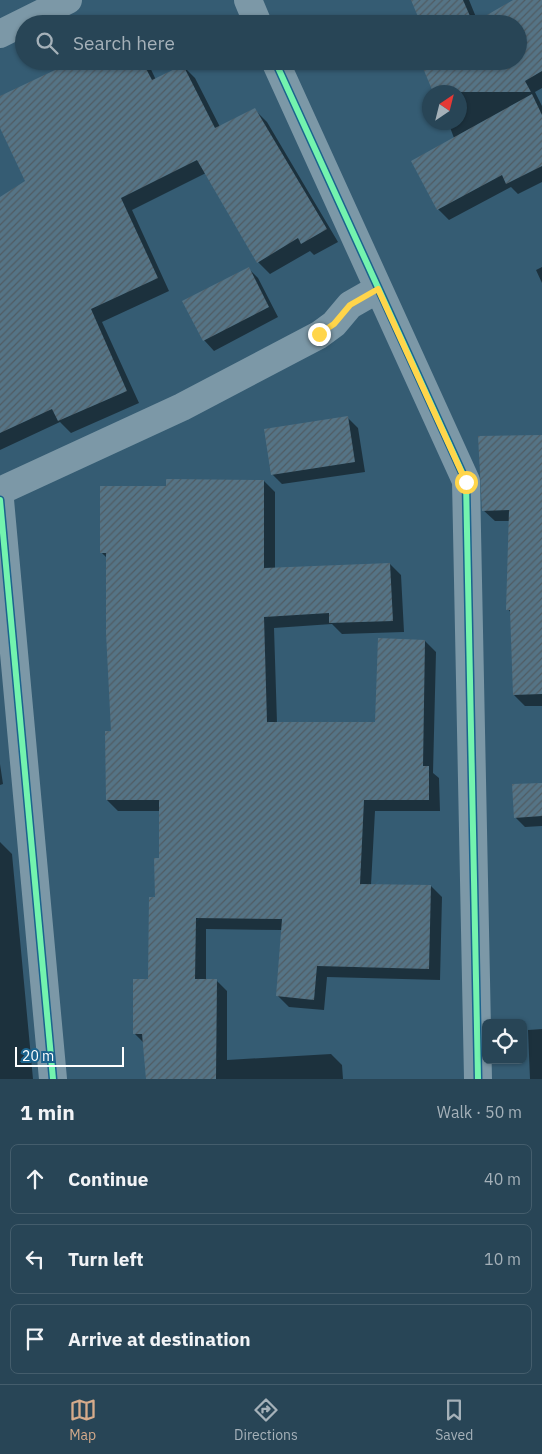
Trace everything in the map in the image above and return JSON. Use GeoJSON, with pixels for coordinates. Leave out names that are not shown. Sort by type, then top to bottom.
{"type":"FeatureCollection","features":[{"type":"Feature","properties":{"kind":"street"},"geometry":{"type":"LineString","coordinates":[[38,15],[68,0]]}},
{"type":"Feature","properties":{"kind":"street"},"geometry":{"type":"LineString","coordinates":[[248,0],[254,15]]}},
{"type":"Feature","properties":{"kind":"street"},"geometry":{"type":"LineString","coordinates":[[0,34],[15,26]]}},
{"type":"Feature","properties":{"kind":"street"},"geometry":{"type":"LineString","coordinates":[[279,70],[466,482],[478,1079]]}},
{"type":"Feature","properties":{"kind":"street"},"geometry":{"type":"LineString","coordinates":[[0,492],[182,407],[310,339],[334,324],[350,305],[378,289]]}},
{"type":"Feature","properties":{"kind":"street"},"geometry":{"type":"LineString","coordinates":[[0,500],[53,1079]]}},
{"type":"Feature","properties":{"kind":"building"},"geometry":{"type":"Polygon","coordinates":[[[411,0],[463,0],[470,15],[417,15],[411,0]]]}},
{"type":"Feature","properties":{"kind":"building"},"geometry":{"type":"Polygon","coordinates":[[[513,0],[542,0],[542,71],[525,81],[531,92],[467,92],[467,85],[430,85],[424,70],[527,70],[527,15],[487,15],[513,0]]]}},
{"type":"Feature","properties":{"kind":"building"},"geometry":{"type":"Polygon","coordinates":[[[55,70],[147,70],[152,80],[173,70],[186,70],[215,128],[255,108],[327,229],[301,244],[298,238],[257,263],[197,160],[121,198],[158,278],[91,309],[127,391],[58,421],[52,409],[0,433],[0,197],[25,181],[0,128],[0,96],[55,70]]]}},
{"type":"Feature","properties":{"kind":"building"},"geometry":{"type":"Polygon","coordinates":[[[532,94],[542,115],[542,166],[506,184],[502,175],[437,210],[411,161],[532,94]]]}},
{"type":"Feature","properties":{"kind":"building"},"geometry":{"type":"Polygon","coordinates":[[[249,267],[269,307],[203,341],[182,301],[249,267]]]}},
{"type":"Feature","properties":{"kind":"building"},"geometry":{"type":"Polygon","coordinates":[[[348,416],[355,462],[271,475],[264,429],[348,416]]]}},
{"type":"Feature","properties":{"kind":"building"},"geometry":{"type":"Polygon","coordinates":[[[542,435],[542,694],[513,695],[510,610],[506,610],[509,510],[482,511],[478,436],[542,435]]]}},
{"type":"Feature","properties":{"kind":"building"},"geometry":{"type":"Polygon","coordinates":[[[166,479],[264,480],[264,568],[390,563],[393,621],[329,623],[329,613],[264,617],[267,722],[375,722],[378,638],[425,640],[423,766],[429,766],[429,800],[364,800],[360,884],[431,885],[429,969],[317,966],[314,1000],[276,996],[282,919],[196,918],[195,979],[217,979],[216,1079],[146,1079],[142,1034],[133,1034],[133,979],[148,979],[149,897],[155,897],[154,858],[159,858],[159,800],[106,800],[105,731],[111,731],[106,633],[106,553],[100,553],[100,486],[166,486],[166,479]]]}},
{"type":"Feature","properties":{"kind":"building"},"geometry":{"type":"Polygon","coordinates":[[[542,783],[542,816],[514,818],[512,784],[542,783]]]}},
{"type":"Feature","properties":{"kind":"cycle path"},"geometry":{"type":"LineString","coordinates":[[279,70],[466,481],[478,1079]]}},
{"type":"Feature","properties":{"kind":"cycle path"},"geometry":{"type":"LineString","coordinates":[[0,500],[53,1079]]}},
{"type":"Feature","properties":{"kind":"route"},"geometry":{"type":"LineString","coordinates":[[319,334],[334,324],[350,305],[378,289],[466,482]]}}]}
